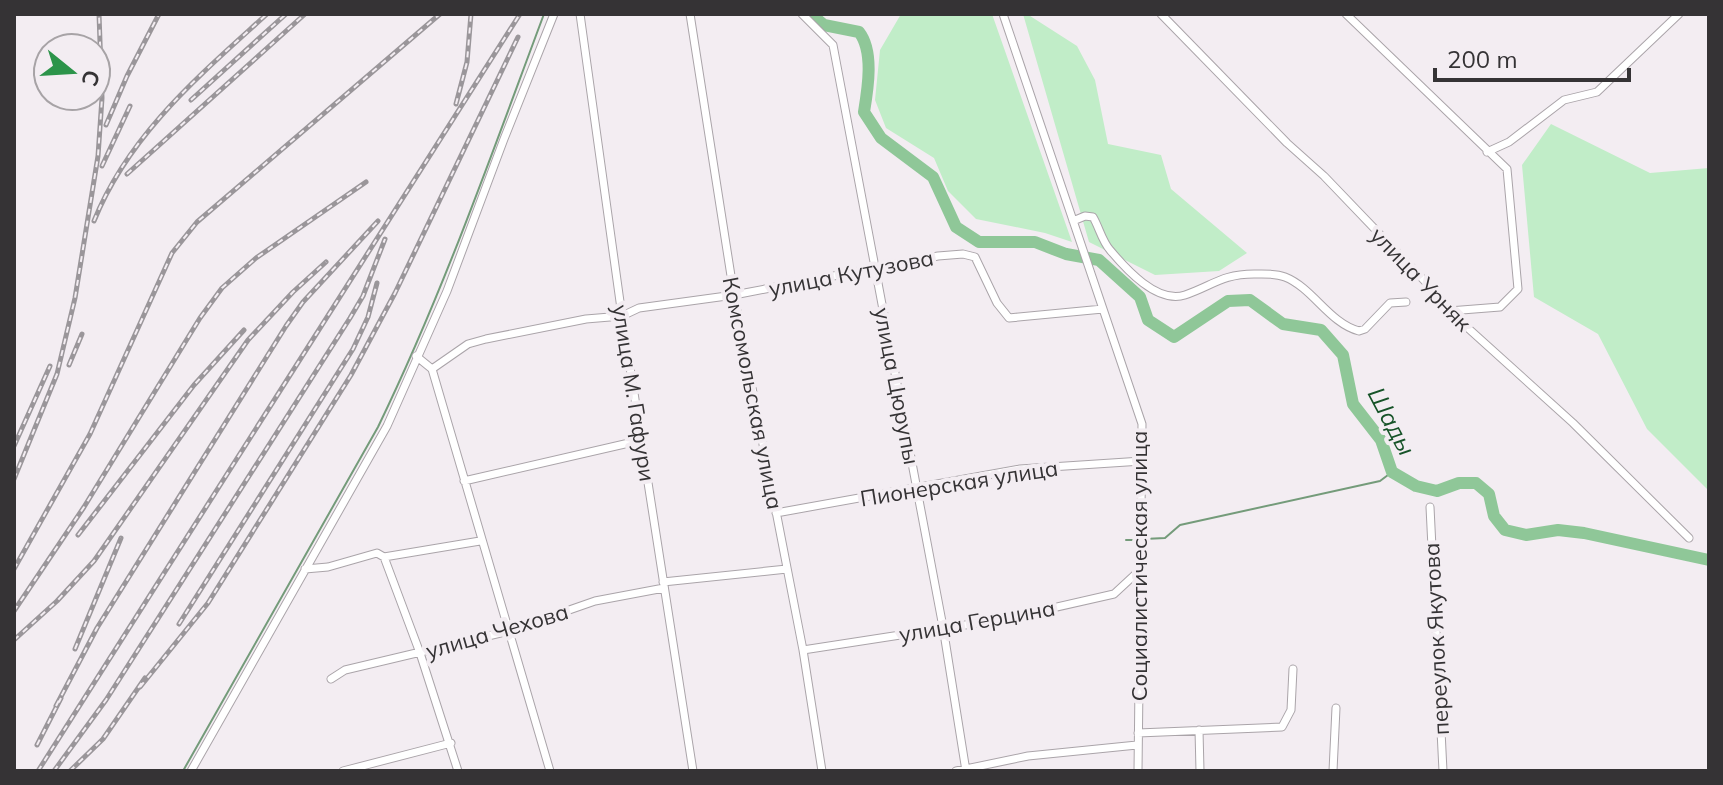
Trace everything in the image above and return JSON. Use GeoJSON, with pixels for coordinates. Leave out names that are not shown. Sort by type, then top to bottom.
{"type":"FeatureCollection","features":[{"type":"Feature","properties":{"kind":"street"},"geometry":{"type":"LineString","coordinates":[[191,771],[387,426],[447,291],[554,14]]}},
{"type":"Feature","properties":{"kind":"street","name":"улица М. Гафури"},"geometry":{"type":"LineString","coordinates":[[580,14],[622,316],[693,771]]}},
{"type":"Feature","properties":{"kind":"street","name":"Комсомольская улица"},"geometry":{"type":"LineString","coordinates":[[690,14],[734,295],[803,650],[822,771]]}},
{"type":"Feature","properties":{"kind":"street","name":"улица Цюрупы"},"geometry":{"type":"LineString","coordinates":[[802,14],[833,45],[943,627],[966,770]]}},
{"type":"Feature","properties":{"kind":"street","name":"Социалистическая улица"},"geometry":{"type":"LineString","coordinates":[[1003,14],[1142,424],[1138,771]]}},
{"type":"Feature","properties":{"kind":"street","name":"улица Урняк"},"geometry":{"type":"LineString","coordinates":[[1161,14],[1287,143],[1324,176],[1441,298],[1449,311],[1573,423],[1689,538]]}},
{"type":"Feature","properties":{"kind":"street"},"geometry":{"type":"LineString","coordinates":[[1346,14],[1507,169],[1518,289],[1500,307],[1449,311]]}},
{"type":"Feature","properties":{"kind":"street"},"geometry":{"type":"LineString","coordinates":[[1487,152],[1509,142],[1564,100],[1597,92],[1679,14]]}},
{"type":"Feature","properties":{"kind":"street"},"geometry":{"type":"LineString","coordinates":[[1073,221],[1085,216],[1093,217],[1109,248],[1147,286],[1162,295],[1187,295],[1231,275],[1274,274],[1287,277],[1339,320],[1359,331],[1365,329],[1390,303],[1406,302]]}},
{"type":"Feature","properties":{"kind":"street","name":"улица Кутузова"},"geometry":{"type":"LineString","coordinates":[[432,369],[468,344],[486,339],[586,319],[622,316],[639,308],[734,295],[874,267],[963,254],[975,257],[997,303],[1009,318],[1103,309]]}},
{"type":"Feature","properties":{"kind":"street"},"geometry":{"type":"LineString","coordinates":[[416,356],[432,369],[550,771]]}},
{"type":"Feature","properties":{"kind":"street"},"geometry":{"type":"LineString","coordinates":[[464,481],[642,440]]}},
{"type":"Feature","properties":{"kind":"street","name":"Пионерская улица"},"geometry":{"type":"LineString","coordinates":[[776,513],[1020,469],[1142,461]]}},
{"type":"Feature","properties":{"kind":"street","name":"переулок Якутова"},"geometry":{"type":"LineString","coordinates":[[1430,507],[1443,771]]}},
{"type":"Feature","properties":{"kind":"street"},"geometry":{"type":"LineString","coordinates":[[305,569],[328,567],[377,553],[384,557],[480,541]]}},
{"type":"Feature","properties":{"kind":"street"},"geometry":{"type":"LineString","coordinates":[[384,557],[420,653],[458,771]]}},
{"type":"Feature","properties":{"kind":"street","name":"улица Чехова"},"geometry":{"type":"LineString","coordinates":[[331,679],[345,670],[509,631],[595,601],[664,585],[787,569]]}},
{"type":"Feature","properties":{"kind":"street","name":"улица Герцина"},"geometry":{"type":"LineString","coordinates":[[803,650],[1004,619],[1114,594],[1141,569]]}},
{"type":"Feature","properties":{"kind":"street"},"geometry":{"type":"LineString","coordinates":[[1138,733],[1282,727],[1291,710],[1293,669]]}},
{"type":"Feature","properties":{"kind":"street"},"geometry":{"type":"LineString","coordinates":[[1333,771],[1336,708]]}},
{"type":"Feature","properties":{"kind":"street"},"geometry":{"type":"LineString","coordinates":[[1199,730],[1200,771]]}},
{"type":"Feature","properties":{"kind":"street"},"geometry":{"type":"LineString","coordinates":[[343,771],[451,743]]}},
{"type":"Feature","properties":{"kind":"street"},"geometry":{"type":"LineString","coordinates":[[956,771],[1028,756],[1137,745]]}},
{"type":"Feature","properties":{"kind":"green space"},"geometry":{"type":"Polygon","coordinates":[[[901,14],[992,14],[1072,242],[1045,233],[976,219],[948,191],[934,158],[886,128],[875,100],[880,50],[901,14]]]}},
{"type":"Feature","properties":{"kind":"green space"},"geometry":{"type":"Polygon","coordinates":[[[1023,14],[1077,46],[1095,80],[1108,144],[1161,155],[1171,189],[1247,253],[1219,271],[1155,275],[1089,242],[1023,14]]]}},
{"type":"Feature","properties":{"kind":"green space"},"geometry":{"type":"Polygon","coordinates":[[[1551,124],[1650,173],[1709,168],[1709,491],[1647,429],[1598,334],[1534,297],[1522,165],[1551,124]]]}},
{"type":"Feature","properties":{"kind":"waterway"},"geometry":{"type":"LineString","coordinates":[[183,771],[378,427],[445,274],[544,14]]}},
{"type":"Feature","properties":{"kind":"waterway","name":"Шады"},"geometry":{"type":"LineString","coordinates":[[811,14],[824,25],[859,32],[868,59],[864,112],[881,138],[933,177],[956,227],[979,242],[1035,242],[1066,254],[1099,260],[1140,297],[1148,320],[1174,337],[1228,301],[1250,300],[1283,324],[1321,330],[1343,355],[1353,404],[1381,440],[1392,472],[1416,486],[1437,491],[1459,483],[1476,483],[1489,494],[1494,516],[1505,530],[1526,535],[1558,530],[1584,533],[1709,560]]}},
{"type":"Feature","properties":{"kind":"waterway"},"geometry":{"type":"LineString","coordinates":[[1144,539],[1165,538],[1180,525],[1380,481],[1392,472]]}},
{"type":"Feature","properties":{"kind":"waterway"},"geometry":{"type":"LineString","coordinates":[[1126,540],[1137,540]]}},
{"type":"Feature","properties":{"kind":"railway"},"geometry":{"type":"LineString","coordinates":[[14,479],[57,374],[75,298],[98,156],[102,98],[99,14]]}},
{"type":"Feature","properties":{"kind":"railway"},"geometry":{"type":"LineString","coordinates":[[106,125],[159,14]]}},
{"type":"Feature","properties":{"kind":"railway"},"geometry":{"type":"LineString","coordinates":[[94,221],[126,161],[146,133],[192,83],[267,14]]}},
{"type":"Feature","properties":{"kind":"railway"},"geometry":{"type":"LineString","coordinates":[[191,100],[286,14]]}},
{"type":"Feature","properties":{"kind":"railway"},"geometry":{"type":"LineString","coordinates":[[127,174],[305,14]]}},
{"type":"Feature","properties":{"kind":"railway"},"geometry":{"type":"LineString","coordinates":[[14,569],[90,434],[172,253],[197,222],[440,14]]}},
{"type":"Feature","properties":{"kind":"railway"},"geometry":{"type":"LineString","coordinates":[[456,104],[467,62],[471,14]]}},
{"type":"Feature","properties":{"kind":"railway"},"geometry":{"type":"LineString","coordinates":[[38,771],[520,14]]}},
{"type":"Feature","properties":{"kind":"railway"},"geometry":{"type":"LineString","coordinates":[[140,687],[208,603],[351,375],[395,293],[518,37]]}},
{"type":"Feature","properties":{"kind":"railway"},"geometry":{"type":"LineString","coordinates":[[102,166],[130,106]]}},
{"type":"Feature","properties":{"kind":"railway"},"geometry":{"type":"LineString","coordinates":[[14,611],[84,507],[200,318],[222,288],[256,258],[366,182]]}},
{"type":"Feature","properties":{"kind":"railway"},"geometry":{"type":"LineString","coordinates":[[56,706],[97,628],[286,326],[303,302],[378,221]]}},
{"type":"Feature","properties":{"kind":"railway"},"geometry":{"type":"LineString","coordinates":[[54,771],[106,700],[350,318],[363,296],[385,239]]}},
{"type":"Feature","properties":{"kind":"railway"},"geometry":{"type":"LineString","coordinates":[[14,640],[57,601],[94,561],[248,340],[326,262]]}},
{"type":"Feature","properties":{"kind":"railway"},"geometry":{"type":"LineString","coordinates":[[179,624],[353,349],[368,317],[377,283]]}},
{"type":"Feature","properties":{"kind":"railway"},"geometry":{"type":"LineString","coordinates":[[78,535],[194,385],[244,330]]}},
{"type":"Feature","properties":{"kind":"railway"},"geometry":{"type":"LineString","coordinates":[[69,365],[82,334]]}},
{"type":"Feature","properties":{"kind":"railway"},"geometry":{"type":"LineString","coordinates":[[14,446],[50,366]]}},
{"type":"Feature","properties":{"kind":"railway"},"geometry":{"type":"LineString","coordinates":[[75,649],[121,538]]}},
{"type":"Feature","properties":{"kind":"railway"},"geometry":{"type":"LineString","coordinates":[[70,771],[103,739],[145,678]]}},
{"type":"Feature","properties":{"kind":"railway"},"geometry":{"type":"LineString","coordinates":[[37,745],[61,698]]}}]}
